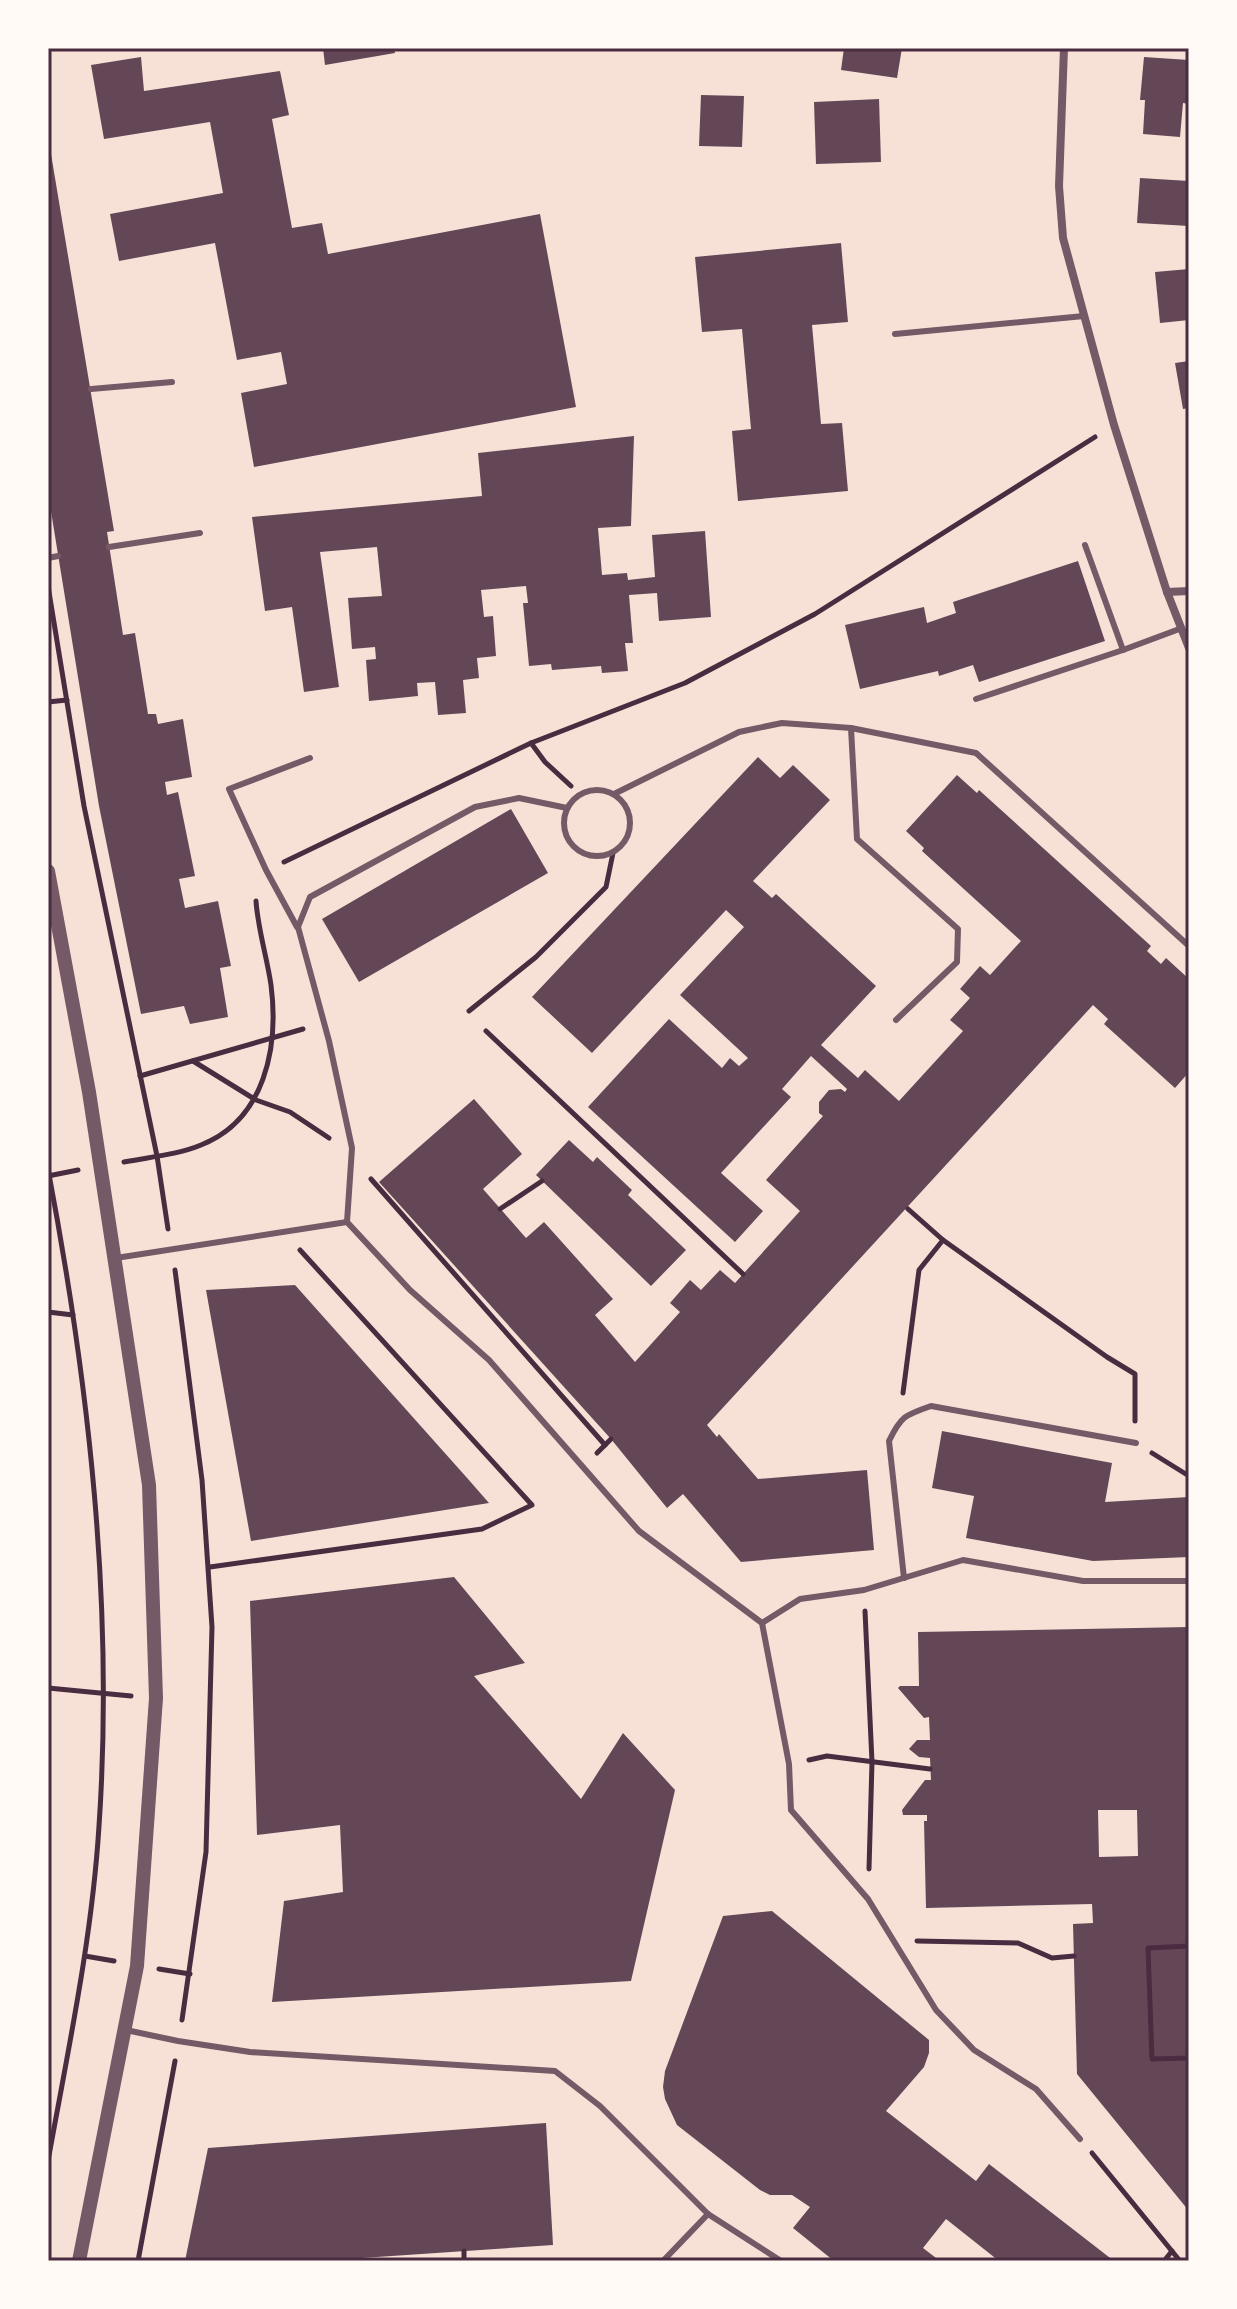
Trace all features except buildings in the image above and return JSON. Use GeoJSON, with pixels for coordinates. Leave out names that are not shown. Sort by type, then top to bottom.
{"type":"FeatureCollection","features":[{"type":"Feature","properties":{"kind":"street"},"geometry":{"type":"LineString","coordinates":[[1064,48],[1059,186],[1063,238],[1114,425],[1167,592],[1189,648]]}},
{"type":"Feature","properties":{"kind":"street"},"geometry":{"type":"LineString","coordinates":[[1167,592],[1189,591]]}},
{"type":"Feature","properties":{"kind":"street"},"geometry":{"type":"LineString","coordinates":[[48,871],[116,1258],[149,1485],[156,1698],[137,1966],[79,2261]]}},
{"type":"Feature","properties":{"kind":"lane"},"geometry":{"type":"LineString","coordinates":[[895,334],[1084,316]]}},
{"type":"Feature","properties":{"kind":"lane"},"geometry":{"type":"LineString","coordinates":[[91,389],[172,382]]}},
{"type":"Feature","properties":{"kind":"lane"},"geometry":{"type":"LineString","coordinates":[[109,547],[200,533]]}},
{"type":"Feature","properties":{"kind":"lane"},"geometry":{"type":"LineString","coordinates":[[1085,545],[1123,650]]}},
{"type":"Feature","properties":{"kind":"lane"},"geometry":{"type":"LineString","coordinates":[[48,558],[58,556]]}},
{"type":"Feature","properties":{"kind":"lane"},"geometry":{"type":"LineString","coordinates":[[976,699],[1182,628]]}},
{"type":"Feature","properties":{"kind":"lane"},"geometry":{"type":"LineString","coordinates":[[614,794],[739,732],[782,723],[851,728],[976,753],[1189,946]]}},
{"type":"Feature","properties":{"kind":"lane"},"geometry":{"type":"LineString","coordinates":[[851,728],[857,839],[958,929],[957,962],[896,1020]]}},
{"type":"Feature","properties":{"kind":"lane"},"geometry":{"type":"LineString","coordinates":[[310,758],[229,789],[266,870],[298,927],[352,1148],[347,1222],[410,1290],[489,1360],[639,1531],[762,1623],[789,1764],[791,1810],[868,1899],[936,2010],[974,2050],[1036,2089],[1080,2139]]}},
{"type":"Feature","properties":{"kind":"lane"},"geometry":{"type":"LineString","coordinates":[[597,789],[614,794],[629,812],[629,836],[613,853],[592,857],[574,847],[564,829],[567,808],[580,795],[597,789]]}},
{"type":"Feature","properties":{"kind":"lane"},"geometry":{"type":"LineString","coordinates":[[298,927],[310,897],[475,807],[519,798],[567,808]]}},
{"type":"Feature","properties":{"kind":"lane"},"geometry":{"type":"LineString","coordinates":[[116,1258],[347,1222]]}},
{"type":"Feature","properties":{"kind":"lane"},"geometry":{"type":"LineString","coordinates":[[904,1578],[889,1441],[899,1421],[931,1406],[1136,1443]]}},
{"type":"Feature","properties":{"kind":"lane"},"geometry":{"type":"LineString","coordinates":[[762,1623],[800,1599],[864,1590],[963,1560],[1083,1581],[1189,1581]]}},
{"type":"Feature","properties":{"kind":"lane"},"geometry":{"type":"LineString","coordinates":[[125,2030],[250,2052],[555,2071],[600,2106],[708,2214],[781,2261]]}},
{"type":"Feature","properties":{"kind":"lane"},"geometry":{"type":"LineString","coordinates":[[663,2261],[708,2214]]}},
{"type":"Feature","properties":{"kind":"path"},"geometry":{"type":"LineString","coordinates":[[134,1160],[202,1145],[241,1121],[256,1100],[264,1079],[272,1038],[272,987],[257,910],[256,887],[266,870],[531,743],[685,683],[815,614],[1114,425]]}},
{"type":"Feature","properties":{"kind":"path"},"geometry":{"type":"LineString","coordinates":[[48,586],[84,806],[157,1156],[202,1480],[210,1567],[212,1627],[206,1852],[190,1974],[138,2261]]}},
{"type":"Feature","properties":{"kind":"path"},"geometry":{"type":"LineString","coordinates":[[48,702],[67,700]]}},
{"type":"Feature","properties":{"kind":"path"},"geometry":{"type":"LineString","coordinates":[[531,743],[545,762],[580,795]]}},
{"type":"Feature","properties":{"kind":"path"},"geometry":{"type":"LineString","coordinates":[[469,1011],[536,957],[606,887],[613,853]]}},
{"type":"Feature","properties":{"kind":"path"},"geometry":{"type":"LineString","coordinates":[[140,1076],[323,1023]]}},
{"type":"Feature","properties":{"kind":"path"},"geometry":{"type":"LineString","coordinates":[[486,1031],[743,1274]]}},
{"type":"Feature","properties":{"kind":"path"},"geometry":{"type":"LineString","coordinates":[[193,1061],[256,1100],[290,1112],[329,1138],[377,1185],[605,1445]]}},
{"type":"Feature","properties":{"kind":"path"},"geometry":{"type":"LineString","coordinates":[[48,1169],[73,1315],[99,1544],[104,1693],[99,1827],[84,1956],[48,2161]]}},
{"type":"Feature","properties":{"kind":"path"},"geometry":{"type":"LineString","coordinates":[[500,1209],[542,1181]]}},
{"type":"Feature","properties":{"kind":"path"},"geometry":{"type":"LineString","coordinates":[[908,1209],[943,1240],[1135,1374],[1136,1443],[1189,1476]]}},
{"type":"Feature","properties":{"kind":"path"},"geometry":{"type":"LineString","coordinates":[[210,1567],[482,1529],[532,1505],[284,1232]]}},
{"type":"Feature","properties":{"kind":"path"},"geometry":{"type":"LineString","coordinates":[[899,1421],[919,1270],[943,1240]]}},
{"type":"Feature","properties":{"kind":"path"},"geometry":{"type":"LineString","coordinates":[[48,1312],[73,1315]]}},
{"type":"Feature","properties":{"kind":"path"},"geometry":{"type":"LineString","coordinates":[[864,1590],[872,1762],[868,1899]]}},
{"type":"Feature","properties":{"kind":"path"},"geometry":{"type":"LineString","coordinates":[[48,1688],[156,1698]]}},
{"type":"Feature","properties":{"kind":"path"},"geometry":{"type":"LineString","coordinates":[[789,1764],[827,1756],[930,1769]]}},
{"type":"Feature","properties":{"kind":"path"},"geometry":{"type":"LineString","coordinates":[[892,1940],[1018,1943],[1052,1958],[1074,1956]]}},
{"type":"Feature","properties":{"kind":"path"},"geometry":{"type":"LineString","coordinates":[[1189,1946],[1148,1948],[1152,2059],[1189,2058]]}},
{"type":"Feature","properties":{"kind":"path"},"geometry":{"type":"LineString","coordinates":[[84,1956],[128,1964]]}},
{"type":"Feature","properties":{"kind":"path"},"geometry":{"type":"LineString","coordinates":[[145,1967],[190,1974]]}},
{"type":"Feature","properties":{"kind":"path"},"geometry":{"type":"LineString","coordinates":[[1080,2139],[1180,2261]]}},
{"type":"Feature","properties":{"kind":"path"},"geometry":{"type":"LineString","coordinates":[[464,2251],[464,2261]]}},
{"type":"Feature","properties":{"kind":"path"},"geometry":{"type":"LineString","coordinates":[[1164,2261],[1172,2251]]}}]}
